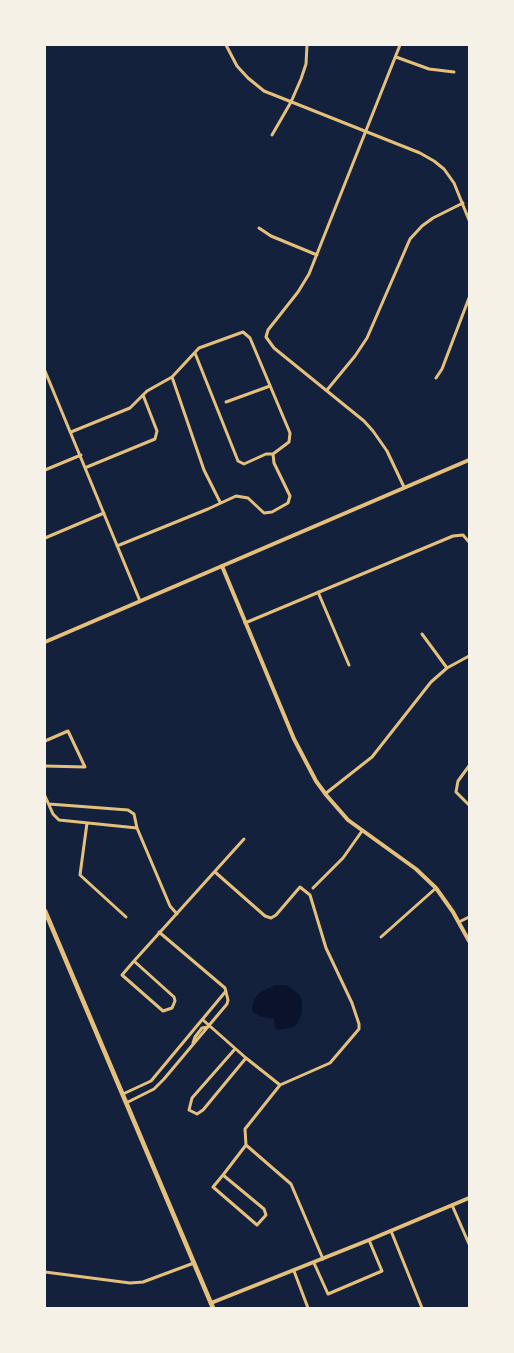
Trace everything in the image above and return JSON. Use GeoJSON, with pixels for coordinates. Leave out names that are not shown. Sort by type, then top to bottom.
{"type":"FeatureCollection","features":[{"type":"Feature","properties":{"kind":"main road"},"geometry":{"type":"LineString","coordinates":[[45,911],[212,1305]]}},
{"type":"Feature","properties":{"kind":"street"},"geometry":{"type":"LineString","coordinates":[[226,45],[237,66],[264,91],[420,153],[434,161],[452,180],[469,220]]}},
{"type":"Feature","properties":{"kind":"street"},"geometry":{"type":"LineString","coordinates":[[272,135],[291,102],[304,70],[307,45]]}},
{"type":"Feature","properties":{"kind":"street"},"geometry":{"type":"LineString","coordinates":[[400,45],[307,279],[268,330],[266,337],[274,348],[364,421],[387,451],[404,487]]}},
{"type":"Feature","properties":{"kind":"street"},"geometry":{"type":"LineString","coordinates":[[396,56],[429,69],[454,72]]}},
{"type":"Feature","properties":{"kind":"street"},"geometry":{"type":"LineString","coordinates":[[327,390],[367,338],[404,250],[414,234],[433,218],[463,204]]}},
{"type":"Feature","properties":{"kind":"street"},"geometry":{"type":"LineString","coordinates":[[259,228],[271,236],[317,255]]}},
{"type":"Feature","properties":{"kind":"street"},"geometry":{"type":"LineString","coordinates":[[436,378],[442,369],[469,298]]}},
{"type":"Feature","properties":{"kind":"street"},"geometry":{"type":"LineString","coordinates":[[464,315],[469,318]]}},
{"type":"Feature","properties":{"kind":"street"},"geometry":{"type":"LineString","coordinates":[[71,432],[126,410],[142,395],[172,377],[195,352],[210,343],[243,332],[250,338],[291,436],[289,442],[273,454],[266,454],[244,464],[238,461],[232,451],[195,352]]}},
{"type":"Feature","properties":{"kind":"street"},"geometry":{"type":"LineString","coordinates":[[45,371],[140,601]]}},
{"type":"Feature","properties":{"kind":"street"},"geometry":{"type":"LineString","coordinates":[[172,377],[204,470],[220,502]]}},
{"type":"Feature","properties":{"kind":"street"},"geometry":{"type":"LineString","coordinates":[[226,402],[270,386]]}},
{"type":"Feature","properties":{"kind":"street"},"geometry":{"type":"LineString","coordinates":[[86,467],[155,439],[157,431],[142,395]]}},
{"type":"Feature","properties":{"kind":"street"},"geometry":{"type":"LineString","coordinates":[[45,470],[81,454]]}},
{"type":"Feature","properties":{"kind":"street"},"geometry":{"type":"LineString","coordinates":[[117,546],[208,509],[236,495],[243,495],[264,513],[272,512],[288,503],[290,496],[274,463],[273,454]]}},
{"type":"Feature","properties":{"kind":"street"},"geometry":{"type":"LineString","coordinates":[[45,642],[469,460]]}},
{"type":"Feature","properties":{"kind":"street"},"geometry":{"type":"LineString","coordinates":[[45,538],[104,513]]}},
{"type":"Feature","properties":{"kind":"street"},"geometry":{"type":"LineString","coordinates":[[245,623],[453,536],[463,535],[469,542]]}},
{"type":"Feature","properties":{"kind":"street"},"geometry":{"type":"LineString","coordinates":[[222,566],[302,757],[325,794],[348,820],[416,869],[436,888],[469,941]]}},
{"type":"Feature","properties":{"kind":"street"},"geometry":{"type":"LineString","coordinates":[[318,592],[349,665]]}},
{"type":"Feature","properties":{"kind":"street"},"geometry":{"type":"LineString","coordinates":[[422,634],[447,668]]}},
{"type":"Feature","properties":{"kind":"street"},"geometry":{"type":"LineString","coordinates":[[325,794],[372,757],[427,686],[447,668],[469,656]]}},
{"type":"Feature","properties":{"kind":"street"},"geometry":{"type":"LineString","coordinates":[[45,741],[68,731],[84,767],[45,766]]}},
{"type":"Feature","properties":{"kind":"street"},"geometry":{"type":"LineString","coordinates":[[469,766],[458,782],[456,792],[469,805]]}},
{"type":"Feature","properties":{"kind":"street"},"geometry":{"type":"LineString","coordinates":[[45,796],[59,820],[137,828]]}},
{"type":"Feature","properties":{"kind":"street"},"geometry":{"type":"LineString","coordinates":[[49,804],[128,810],[134,814],[137,828],[170,906],[177,914]]}},
{"type":"Feature","properties":{"kind":"street"},"geometry":{"type":"LineString","coordinates":[[87,822],[80,875],[126,917]]}},
{"type":"Feature","properties":{"kind":"street"},"geometry":{"type":"LineString","coordinates":[[314,888],[343,858],[362,831]]}},
{"type":"Feature","properties":{"kind":"street"},"geometry":{"type":"LineString","coordinates":[[134,960],[174,997],[172,1008],[163,1011],[122,975],[134,960],[244,839]]}},
{"type":"Feature","properties":{"kind":"street"},"geometry":{"type":"LineString","coordinates":[[215,872],[265,916],[272,918],[300,887],[310,895],[326,948],[352,1003],[360,1029],[330,1063],[280,1085],[245,1129],[246,1145],[213,1187],[257,1225],[266,1215],[264,1209],[223,1175]]}},
{"type":"Feature","properties":{"kind":"street"},"geometry":{"type":"LineString","coordinates":[[381,937],[436,888]]}},
{"type":"Feature","properties":{"kind":"street"},"geometry":{"type":"LineString","coordinates":[[459,922],[469,916]]}},
{"type":"Feature","properties":{"kind":"street"},"geometry":{"type":"LineString","coordinates":[[126,1103],[154,1089],[227,1004],[226,991],[159,933]]}},
{"type":"Feature","properties":{"kind":"street"},"geometry":{"type":"LineString","coordinates":[[123,1094],[151,1081],[226,991]]}},
{"type":"Feature","properties":{"kind":"street"},"geometry":{"type":"LineString","coordinates":[[203,1020],[280,1085]]}},
{"type":"Feature","properties":{"kind":"street"},"geometry":{"type":"LineString","coordinates":[[236,1049],[192,1098],[189,1110],[197,1114],[203,1110],[246,1058]]}},
{"type":"Feature","properties":{"kind":"street"},"geometry":{"type":"LineString","coordinates":[[246,1145],[291,1184],[323,1259]]}},
{"type":"Feature","properties":{"kind":"street"},"geometry":{"type":"LineString","coordinates":[[212,1305],[469,1197]]}},
{"type":"Feature","properties":{"kind":"street"},"geometry":{"type":"LineString","coordinates":[[452,1205],[469,1244]]}},
{"type":"Feature","properties":{"kind":"street"},"geometry":{"type":"LineString","coordinates":[[391,1231],[422,1308]]}},
{"type":"Feature","properties":{"kind":"street"},"geometry":{"type":"LineString","coordinates":[[314,1263],[328,1294],[382,1271],[369,1240]]}},
{"type":"Feature","properties":{"kind":"street"},"geometry":{"type":"LineString","coordinates":[[45,1272],[130,1283],[143,1282],[194,1263]]}},
{"type":"Feature","properties":{"kind":"street"},"geometry":{"type":"LineString","coordinates":[[294,1270],[308,1308]]}},
{"type":"Feature","properties":{"kind":"water"},"geometry":{"type":"Polygon","coordinates":[[[275,985],[286,985],[300,995],[302,1013],[293,1027],[278,1030],[275,1028],[274,1019],[253,1013],[254,1000],[259,993],[275,985]]]}}]}
